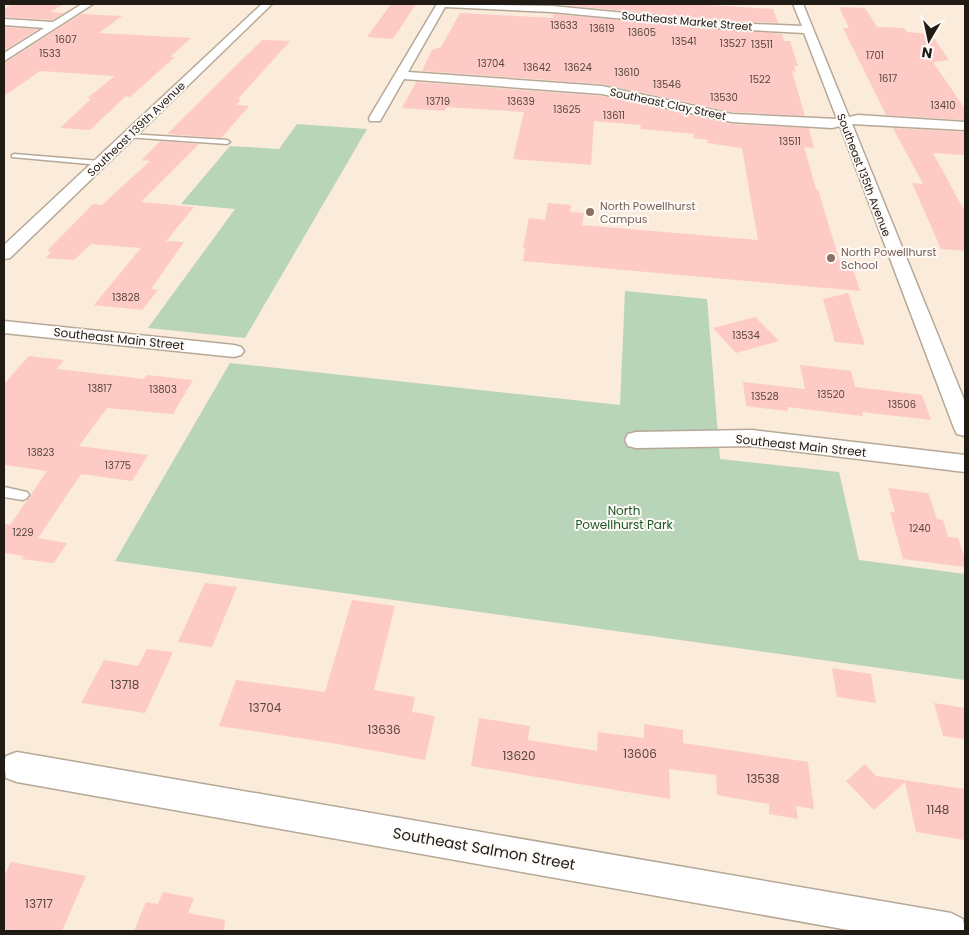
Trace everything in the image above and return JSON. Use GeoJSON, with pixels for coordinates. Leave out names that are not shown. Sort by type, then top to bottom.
{"type":"FeatureCollection","features":[{"type":"Feature","properties":{"kind":"street"},"geometry":{"type":"LineString","coordinates":[[4,58],[88,4]]}},
{"type":"Feature","properties":{"kind":"street","name":"Southeast 139th Avenue"},"geometry":{"type":"LineString","coordinates":[[4,254],[268,4]]}},
{"type":"Feature","properties":{"kind":"street"},"geometry":{"type":"LineString","coordinates":[[375,118],[442,4]]}},
{"type":"Feature","properties":{"kind":"street","name":"Southeast Market Street"},"geometry":{"type":"LineString","coordinates":[[447,4],[552,9],[730,26],[808,30]]}},
{"type":"Feature","properties":{"kind":"street","name":"Southeast 135th Avenue"},"geometry":{"type":"LineString","coordinates":[[798,4],[965,428]]}},
{"type":"Feature","properties":{"kind":"street"},"geometry":{"type":"LineString","coordinates":[[4,22],[54,26]]}},
{"type":"Feature","properties":{"kind":"street","name":"Southeast Clay Street"},"geometry":{"type":"LineString","coordinates":[[400,75],[602,90],[732,118],[832,124],[858,119],[965,126]]}},
{"type":"Feature","properties":{"kind":"street","name":"Southeast Main Street"},"geometry":{"type":"LineString","coordinates":[[4,327],[234,351]]}},
{"type":"Feature","properties":{"kind":"street","name":"Southeast Main Street"},"geometry":{"type":"LineString","coordinates":[[636,440],[752,438],[965,464]]}},
{"type":"Feature","properties":{"kind":"street","name":"Southeast Salmon Street"},"geometry":{"type":"LineString","coordinates":[[17,767],[951,931]]}},
{"type":"Feature","properties":{"kind":"lane"},"geometry":{"type":"LineString","coordinates":[[128,136],[227,142]]}},
{"type":"Feature","properties":{"kind":"lane"},"geometry":{"type":"LineString","coordinates":[[14,156],[100,163]]}},
{"type":"Feature","properties":{"kind":"lane"},"geometry":{"type":"LineString","coordinates":[[4,492],[23,495]]}},
{"type":"Feature","properties":{"kind":"green space"},"geometry":{"type":"Polygon","coordinates":[[[297,124],[367,129],[245,338],[148,328],[235,209],[181,204],[230,146],[279,149],[297,124]]]}},
{"type":"Feature","properties":{"kind":"green space","name":"North Powellhurst Park"},"geometry":{"type":"Polygon","coordinates":[[[625,291],[707,299],[720,459],[839,472],[859,560],[965,574],[965,680],[115,561],[230,363],[620,405],[625,291]]]}},
{"type":"Feature","properties":{"kind":"building"},"geometry":{"type":"Polygon","coordinates":[[[12,4],[64,4],[50,12],[64,13],[53,20],[4,17],[4,9],[12,4]]]}},
{"type":"Feature","properties":{"kind":"building"},"geometry":{"type":"Polygon","coordinates":[[[391,4],[416,4],[393,39],[367,37],[391,4]]]}},
{"type":"Feature","properties":{"kind":"building"},"geometry":{"type":"Polygon","coordinates":[[[553,4],[695,4],[773,9],[778,23],[730,21],[553,4]]]}},
{"type":"Feature","properties":{"kind":"building"},"geometry":{"type":"Polygon","coordinates":[[[839,7],[865,8],[877,27],[904,28],[907,32],[931,34],[949,60],[933,62],[965,109],[965,120],[886,115],[843,28],[849,28],[839,7]]]}},
{"type":"Feature","properties":{"kind":"building"},"geometry":{"type":"Polygon","coordinates":[[[460,13],[553,18],[553,14],[782,34],[784,41],[790,41],[798,66],[794,66],[796,72],[792,71],[805,116],[732,112],[602,84],[422,71],[432,50],[441,47],[460,13]]]}},
{"type":"Feature","properties":{"kind":"building"},"geometry":{"type":"Polygon","coordinates":[[[81,14],[122,16],[99,33],[191,38],[170,57],[175,57],[130,97],[126,96],[90,130],[60,128],[91,99],[87,98],[115,76],[40,71],[4,96],[4,63],[81,14]]]}},
{"type":"Feature","properties":{"kind":"building"},"geometry":{"type":"Polygon","coordinates":[[[4,27],[38,29],[4,51],[4,27]]]}},
{"type":"Feature","properties":{"kind":"building"},"geometry":{"type":"Polygon","coordinates":[[[262,40],[290,41],[238,99],[241,99],[236,105],[249,106],[221,138],[167,134],[262,40]]]}},
{"type":"Feature","properties":{"kind":"building"},"geometry":{"type":"Polygon","coordinates":[[[416,82],[602,96],[732,124],[809,128],[814,148],[804,147],[816,189],[818,190],[840,262],[851,263],[860,291],[523,261],[525,248],[523,248],[529,218],[545,220],[548,203],[571,205],[570,212],[584,213],[582,225],[758,240],[742,148],[707,143],[708,140],[693,138],[695,134],[640,129],[641,125],[594,121],[591,165],[513,159],[524,112],[447,107],[445,111],[402,108],[416,82]]]}},
{"type":"Feature","properties":{"kind":"building"},"geometry":{"type":"Polygon","coordinates":[[[893,128],[965,132],[965,155],[933,153],[965,212],[965,251],[941,249],[912,183],[923,184],[893,128]]]}},
{"type":"Feature","properties":{"kind":"building"},"geometry":{"type":"Polygon","coordinates":[[[160,141],[199,144],[141,202],[194,207],[166,241],[184,242],[151,289],[158,290],[142,310],[94,305],[141,248],[91,244],[74,260],[46,258],[51,252],[47,251],[93,204],[102,205],[150,161],[142,160],[160,141]]]}},
{"type":"Feature","properties":{"kind":"building"},"geometry":{"type":"Polygon","coordinates":[[[848,293],[865,345],[835,342],[823,299],[848,293]]]}},
{"type":"Feature","properties":{"kind":"building"},"geometry":{"type":"Polygon","coordinates":[[[755,317],[779,341],[736,353],[713,328],[755,317]]]}},
{"type":"Feature","properties":{"kind":"building"},"geometry":{"type":"Polygon","coordinates":[[[29,356],[64,360],[57,369],[144,379],[147,375],[193,380],[173,414],[107,408],[79,446],[148,455],[132,481],[81,474],[38,538],[67,543],[54,563],[21,559],[24,556],[4,553],[4,524],[10,525],[47,471],[4,465],[4,384],[29,356]]]}},
{"type":"Feature","properties":{"kind":"building"},"geometry":{"type":"Polygon","coordinates":[[[800,365],[851,371],[855,387],[922,395],[931,420],[862,412],[863,416],[787,407],[788,411],[746,406],[743,382],[805,389],[800,365]]]}},
{"type":"Feature","properties":{"kind":"building"},"geometry":{"type":"Polygon","coordinates":[[[888,488],[928,493],[937,519],[943,520],[948,537],[958,538],[965,558],[965,567],[903,559],[890,512],[895,512],[888,488]]]}},
{"type":"Feature","properties":{"kind":"building"},"geometry":{"type":"Polygon","coordinates":[[[205,583],[237,587],[212,647],[178,642],[205,583]]]}},
{"type":"Feature","properties":{"kind":"building"},"geometry":{"type":"Polygon","coordinates":[[[352,600],[395,606],[374,690],[415,697],[412,712],[435,716],[425,760],[332,743],[219,726],[236,680],[325,692],[352,600]]]}},
{"type":"Feature","properties":{"kind":"building"},"geometry":{"type":"Polygon","coordinates":[[[147,649],[173,652],[145,713],[81,703],[104,660],[138,666],[147,649]]]}},
{"type":"Feature","properties":{"kind":"building"},"geometry":{"type":"Polygon","coordinates":[[[832,668],[871,674],[876,703],[837,697],[832,668]]]}},
{"type":"Feature","properties":{"kind":"building"},"geometry":{"type":"Polygon","coordinates":[[[934,703],[965,708],[965,739],[943,736],[934,703]]]}},
{"type":"Feature","properties":{"kind":"building"},"geometry":{"type":"Polygon","coordinates":[[[479,718],[530,726],[528,740],[597,751],[598,732],[644,738],[644,724],[683,730],[683,743],[808,762],[814,809],[796,806],[798,819],[769,814],[769,804],[717,795],[716,775],[669,769],[670,799],[471,766],[479,718]]]}},
{"type":"Feature","properties":{"kind":"building"},"geometry":{"type":"Polygon","coordinates":[[[865,764],[876,776],[965,789],[965,840],[916,832],[905,782],[874,810],[846,781],[865,764]]]}},
{"type":"Feature","properties":{"kind":"building"},"geometry":{"type":"Polygon","coordinates":[[[11,862],[86,876],[62,931],[4,931],[4,876],[11,862]]]}},
{"type":"Feature","properties":{"kind":"building"},"geometry":{"type":"Polygon","coordinates":[[[163,892],[194,898],[188,913],[225,920],[224,931],[134,931],[146,902],[158,904],[163,892]]]}},
{"type":"Feature","properties":{"kind":"place","name":"North Powellhurst Campus"},"geometry":{"type":"Point","coordinates":[590,212]}},
{"type":"Feature","properties":{"kind":"place","name":"North Powellhurst School"},"geometry":{"type":"Point","coordinates":[831,258]}}]}
